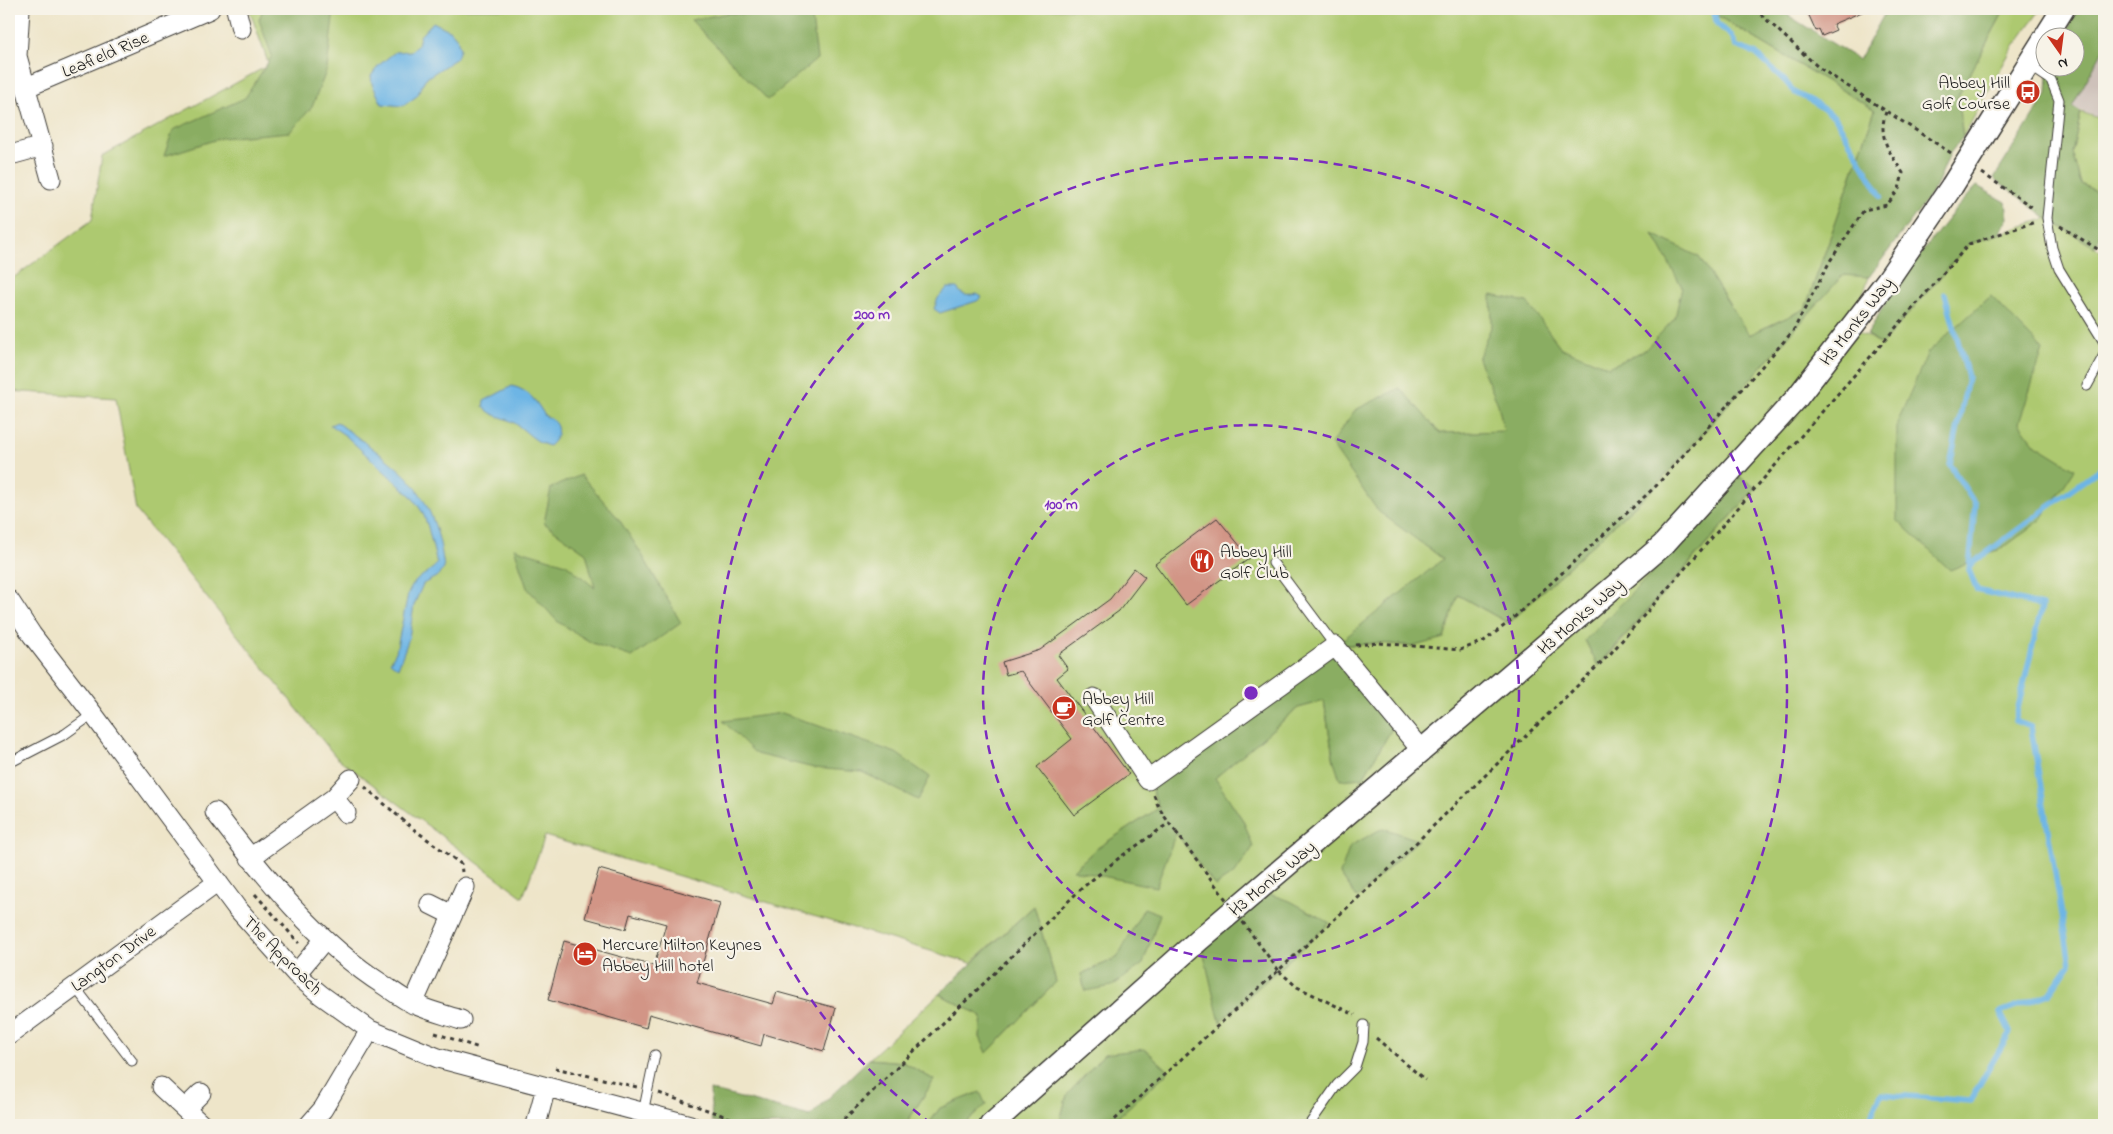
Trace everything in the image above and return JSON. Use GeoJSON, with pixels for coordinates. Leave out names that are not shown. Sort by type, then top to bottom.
{"type":"FeatureCollection","features":[{"type":"Feature","properties":{"kind":"street"},"geometry":{"type":"LineString","coordinates":[[20,9],[17,56],[51,179]]}},
{"type":"Feature","properties":{"kind":"street","name":"Leafield Rise"},"geometry":{"type":"LineString","coordinates":[[27,87],[210,9]]}},
{"type":"Feature","properties":{"kind":"street"},"geometry":{"type":"LineString","coordinates":[[236,9],[241,29]]}},
{"type":"Feature","properties":{"kind":"street","name":"H3 Monks Way"},"geometry":{"type":"LineString","coordinates":[[991,1125],[1200,939],[1663,544],[1796,399],[1887,281],[1952,186],[2063,9]]}},
{"type":"Feature","properties":{"kind":"street"},"geometry":{"type":"LineString","coordinates":[[14,154],[43,146]]}},
{"type":"Feature","properties":{"kind":"street","name":"The Approach"},"geometry":{"type":"LineString","coordinates":[[9,600],[32,634],[94,714],[236,907],[296,974],[321,995],[370,1030],[438,1058],[690,1125]]}},
{"type":"Feature","properties":{"kind":"street"},"geometry":{"type":"LineString","coordinates":[[1094,698],[1148,780],[1335,646],[1422,751]]}},
{"type":"Feature","properties":{"kind":"street"},"geometry":{"type":"LineString","coordinates":[[250,858],[334,798],[351,779]]}},
{"type":"Feature","properties":{"kind":"street"},"geometry":{"type":"LineString","coordinates":[[334,798],[346,813]]}},
{"type":"Feature","properties":{"kind":"street"},"geometry":{"type":"LineString","coordinates":[[215,812],[250,858],[286,900],[325,939],[368,975],[413,1004],[461,1020]]}},
{"type":"Feature","properties":{"kind":"street","name":"Langton Drive"},"geometry":{"type":"LineString","coordinates":[[9,1035],[218,882]]}},
{"type":"Feature","properties":{"kind":"street"},"geometry":{"type":"LineString","coordinates":[[413,1004],[465,887]]}},
{"type":"Feature","properties":{"kind":"street"},"geometry":{"type":"LineString","coordinates":[[430,904],[452,915]]}},
{"type":"Feature","properties":{"kind":"street"},"geometry":{"type":"LineString","coordinates":[[296,974],[325,939]]}},
{"type":"Feature","properties":{"kind":"street"},"geometry":{"type":"LineString","coordinates":[[309,1125],[323,1109],[370,1030]]}},
{"type":"Feature","properties":{"kind":"street"},"geometry":{"type":"LineString","coordinates":[[161,1087],[202,1125]]}},
{"type":"Feature","properties":{"kind":"street"},"geometry":{"type":"LineString","coordinates":[[536,1125],[546,1087]]}},
{"type":"Feature","properties":{"kind":"street"},"geometry":{"type":"LineString","coordinates":[[185,1109],[201,1094]]}},
{"type":"Feature","properties":{"kind":"lane"},"geometry":{"type":"LineString","coordinates":[[2027,64],[2051,80],[2059,100],[2047,218],[2052,248],[2059,269],[2104,342]]}},
{"type":"Feature","properties":{"kind":"lane"},"geometry":{"type":"LineString","coordinates":[[2087,386],[2104,355]]}},
{"type":"Feature","properties":{"kind":"lane"},"geometry":{"type":"LineString","coordinates":[[1272,563],[1335,646]]}},
{"type":"Feature","properties":{"kind":"lane"},"geometry":{"type":"LineString","coordinates":[[9,763],[65,734],[94,714]]}},
{"type":"Feature","properties":{"kind":"lane"},"geometry":{"type":"LineString","coordinates":[[75,987],[132,1061]]}},
{"type":"Feature","properties":{"kind":"lane"},"geometry":{"type":"LineString","coordinates":[[1309,1125],[1337,1085],[1355,1067],[1363,1042],[1364,1025]]}},
{"type":"Feature","properties":{"kind":"lane"},"geometry":{"type":"LineString","coordinates":[[643,1113],[656,1055]]}},
{"type":"Feature","properties":{"kind":"path"},"geometry":{"type":"LineString","coordinates":[[1755,9],[1818,68],[1958,158]]}},
{"type":"Feature","properties":{"kind":"path"},"geometry":{"type":"LineString","coordinates":[[1335,646],[1379,643],[1460,650],[1484,641],[1508,623],[1656,486],[1793,331],[1830,261],[1864,210],[1887,205],[1900,189],[1903,173],[1887,148],[1881,125],[1886,112]]}},
{"type":"Feature","properties":{"kind":"path"},"geometry":{"type":"LineString","coordinates":[[1981,173],[2019,197]]}},
{"type":"Feature","properties":{"kind":"path"},"geometry":{"type":"LineString","coordinates":[[1109,1125],[1382,875],[1611,653],[1969,244],[2047,218]]}},
{"type":"Feature","properties":{"kind":"path"},"geometry":{"type":"LineString","coordinates":[[351,779],[364,786],[412,828],[461,864],[465,887]]}},
{"type":"Feature","properties":{"kind":"path"},"geometry":{"type":"LineString","coordinates":[[1148,780],[1159,808],[1169,823],[1279,971]]}},
{"type":"Feature","properties":{"kind":"path"},"geometry":{"type":"LineString","coordinates":[[838,1125],[1082,888],[1169,823]]}},
{"type":"Feature","properties":{"kind":"shaded area"},"geometry":{"type":"Polygon","coordinates":[[[2104,48],[2104,120],[2072,107],[2104,48]]]}},
{"type":"Feature","properties":{"kind":"green space","name":"Abbey Hill Golf Centre"},"geometry":{"type":"Polygon","coordinates":[[[249,9],[1706,9],[1875,110],[1805,309],[1749,335],[1336,646],[1379,643],[1415,646],[1458,595],[1508,623],[1656,486],[1843,274],[1869,277],[1851,328],[1882,344],[1969,244],[2047,218],[2104,253],[2104,1125],[1109,1125],[1067,1095],[1059,1125],[963,1125],[986,1105],[940,1108],[928,1125],[905,1125],[934,1080],[903,1062],[869,1059],[939,994],[982,1016],[980,1037],[988,1052],[1056,982],[1034,906],[971,963],[545,836],[523,897],[336,757],[136,510],[116,398],[9,391],[9,281],[92,220],[102,156],[269,65],[249,9]],[[1756,488],[1643,582],[1585,640],[1598,666],[1756,488]],[[1335,646],[1159,808],[1096,849],[1073,870],[1176,832],[1215,886],[1244,822],[1214,778],[1298,708],[1324,701],[1334,762],[1362,778],[1397,720],[1335,646]],[[1418,840],[1340,874],[1357,898],[1418,840]],[[1117,958],[1081,974],[1085,991],[1117,958]]]}},
{"type":"Feature","properties":{"kind":"green space"},"geometry":{"type":"Polygon","coordinates":[[[263,9],[334,9],[327,69],[312,107],[290,132],[221,138],[164,156],[173,130],[245,98],[272,56],[259,20],[263,9]]]}},
{"type":"Feature","properties":{"kind":"green space"},"geometry":{"type":"Polygon","coordinates":[[[1706,9],[1778,9],[1859,60],[1887,9],[2005,9],[1957,98],[1963,137],[1950,153],[1936,187],[1869,277],[1843,275],[1656,486],[1508,623],[1458,595],[1444,638],[1415,646],[1379,643],[1335,646],[1443,559],[1378,511],[1331,444],[1355,410],[1400,388],[1440,433],[1504,431],[1498,404],[1478,359],[1492,325],[1491,295],[1527,302],[1561,348],[1609,367],[1645,350],[1675,318],[1682,287],[1653,234],[1699,257],[1749,335],[1805,309],[1875,110],[1706,9]]]}},
{"type":"Feature","properties":{"kind":"green space"},"geometry":{"type":"Polygon","coordinates":[[[2005,9],[2041,9],[2010,52],[1963,137],[1957,98],[2005,9]]]}},
{"type":"Feature","properties":{"kind":"green space"},"geometry":{"type":"Polygon","coordinates":[[[2078,9],[2104,9],[2104,48],[2072,107],[2081,112],[2072,153],[2081,184],[2104,195],[2104,228],[2095,247],[2047,218],[1994,178],[2047,94],[2048,78],[2086,78],[2086,28],[2068,28],[2078,9]]]}},
{"type":"Feature","properties":{"kind":"green space"},"geometry":{"type":"Polygon","coordinates":[[[728,13],[812,18],[817,59],[768,100],[691,20],[728,13]]]}},
{"type":"Feature","properties":{"kind":"green space"},"geometry":{"type":"Polygon","coordinates":[[[2081,112],[2104,120],[2104,195],[2081,184],[2072,153],[2081,112]]]}},
{"type":"Feature","properties":{"kind":"green space"},"geometry":{"type":"Polygon","coordinates":[[[1977,186],[2006,202],[2008,218],[1999,234],[1969,244],[1882,344],[1867,335],[1893,289],[1955,210],[1977,186]]]}},
{"type":"Feature","properties":{"kind":"green space"},"geometry":{"type":"Polygon","coordinates":[[[1991,296],[2043,350],[2019,423],[2036,445],[2075,469],[2041,520],[2003,548],[1950,570],[1897,520],[1897,423],[1928,352],[1991,296]]]}},
{"type":"Feature","properties":{"kind":"green space"},"geometry":{"type":"Polygon","coordinates":[[[581,475],[618,518],[641,553],[681,623],[632,657],[592,643],[558,622],[527,588],[514,548],[566,564],[595,588],[586,553],[544,523],[551,488],[581,475]]]}},
{"type":"Feature","properties":{"kind":"green space"},"geometry":{"type":"Polygon","coordinates":[[[1740,477],[1756,488],[1598,666],[1585,640],[1643,582],[1740,477]]]}},
{"type":"Feature","properties":{"kind":"green space"},"geometry":{"type":"Polygon","coordinates":[[[1335,646],[1397,720],[1363,778],[1340,780],[1334,762],[1324,701],[1298,708],[1215,778],[1244,822],[1253,847],[1236,872],[1215,886],[1176,833],[1156,887],[1073,870],[1096,849],[1159,808],[1148,780],[1335,646]]]}},
{"type":"Feature","properties":{"kind":"green space"},"geometry":{"type":"Polygon","coordinates":[[[782,713],[896,753],[930,777],[918,800],[862,772],[814,768],[756,754],[723,721],[782,713]]]}},
{"type":"Feature","properties":{"kind":"green space"},"geometry":{"type":"Polygon","coordinates":[[[1383,828],[1418,840],[1357,898],[1340,874],[1350,846],[1383,828]]]}},
{"type":"Feature","properties":{"kind":"green space"},"geometry":{"type":"Polygon","coordinates":[[[1258,890],[1292,902],[1330,923],[1220,1022],[1200,939],[1258,890]]]}},
{"type":"Feature","properties":{"kind":"green space"},"geometry":{"type":"Polygon","coordinates":[[[1034,906],[1056,982],[987,1053],[980,1037],[982,1016],[939,994],[1034,906]]]}},
{"type":"Feature","properties":{"kind":"green space"},"geometry":{"type":"Polygon","coordinates":[[[1144,908],[1160,914],[1143,964],[1112,986],[1085,991],[1081,974],[1117,958],[1144,908]]]}},
{"type":"Feature","properties":{"kind":"green space"},"geometry":{"type":"Polygon","coordinates":[[[1145,1049],[1169,1071],[1109,1125],[1059,1125],[1067,1095],[1104,1054],[1145,1049]]]}},
{"type":"Feature","properties":{"kind":"green space"},"geometry":{"type":"Polygon","coordinates":[[[869,1059],[903,1062],[934,1080],[905,1125],[730,1125],[712,1121],[710,1090],[810,1116],[869,1059]]]}},
{"type":"Feature","properties":{"kind":"green space"},"geometry":{"type":"Polygon","coordinates":[[[980,1092],[986,1105],[963,1125],[928,1125],[940,1108],[980,1092]]]}},
{"type":"Feature","properties":{"kind":"water"},"geometry":{"type":"Polygon","coordinates":[[[433,22],[451,31],[457,38],[460,49],[457,58],[425,79],[417,96],[403,106],[382,104],[372,84],[371,76],[379,65],[395,52],[411,51],[418,45],[420,36],[433,22]]]}},
{"type":"Feature","properties":{"kind":"water"},"geometry":{"type":"Polygon","coordinates":[[[947,288],[957,288],[963,294],[977,294],[982,297],[977,301],[940,313],[934,309],[938,298],[947,288]]]}},
{"type":"Feature","properties":{"kind":"water"},"geometry":{"type":"Polygon","coordinates":[[[512,386],[523,390],[536,401],[545,416],[556,425],[558,430],[556,438],[549,446],[535,439],[516,424],[491,413],[483,407],[484,401],[512,386]]]}},
{"type":"Feature","properties":{"kind":"water"},"geometry":{"type":"Polygon","coordinates":[[[337,422],[407,477],[428,508],[440,544],[444,569],[436,577],[423,584],[414,605],[409,638],[398,668],[390,662],[396,652],[408,594],[414,583],[437,564],[428,527],[423,513],[412,497],[346,436],[330,425],[337,422]]]}},
{"type":"Feature","properties":{"kind":"building"},"geometry":{"type":"Polygon","coordinates":[[[1806,9],[1869,9],[1833,24],[1836,30],[1822,36],[1819,29],[1816,31],[1806,9]]]}},
{"type":"Feature","properties":{"kind":"building","name":"Abbey Hill Golf Club"},"geometry":{"type":"Polygon","coordinates":[[[1217,518],[1250,558],[1186,605],[1155,564],[1217,518]]]}},
{"type":"Feature","properties":{"kind":"building","name":"Abbey Hill Golf Centre"},"geometry":{"type":"Polygon","coordinates":[[[1134,568],[1145,577],[1119,611],[1058,655],[1068,669],[1057,678],[1129,774],[1074,815],[1037,767],[1072,739],[1021,671],[1006,675],[1002,662],[1040,650],[1110,599],[1134,568]]]}},
{"type":"Feature","properties":{"kind":"building","name":"Mercure Milton Keynes Abbey Hill hotel"},"geometry":{"type":"Polygon","coordinates":[[[599,869],[720,903],[697,983],[773,1004],[777,992],[836,1008],[824,1051],[764,1034],[761,1046],[649,1014],[646,1028],[548,1000],[564,941],[654,966],[666,924],[630,914],[626,929],[585,918],[599,869]]]}},
{"type":"Feature","properties":{"kind":"waterway"},"geometry":{"type":"LineString","coordinates":[[1713,9],[1717,24],[1732,36],[1736,46],[1755,53],[1795,93],[1812,101],[1835,117],[1881,196]]}},
{"type":"Feature","properties":{"kind":"waterway"},"geometry":{"type":"LineString","coordinates":[[1867,1125],[1881,1094],[1970,1101],[2010,1032],[2000,1012],[2049,994],[2070,964],[2031,727],[2015,721],[2042,606],[1977,590],[1969,570],[1975,504],[1950,465],[1968,377],[1945,294]]}},
{"type":"Feature","properties":{"kind":"waterway"},"geometry":{"type":"LineString","coordinates":[[1970,565],[2104,466]]}},
{"type":"Feature","properties":{"kind":"place","name":"Abbey Hill Golf Course"},"geometry":{"type":"Point","coordinates":[2028,92]}},
{"type":"Feature","properties":{"kind":"place","name":"Abbey Hill Golf Club"},"geometry":{"type":"Point","coordinates":[1202,561]}},
{"type":"Feature","properties":{"kind":"place","name":"Abbey Hill Golf Centre"},"geometry":{"type":"Point","coordinates":[1064,708]}},
{"type":"Feature","properties":{"kind":"place","name":"Mercure Milton Keynes Abbey Hill hotel"},"geometry":{"type":"Point","coordinates":[585,954]}}]}
